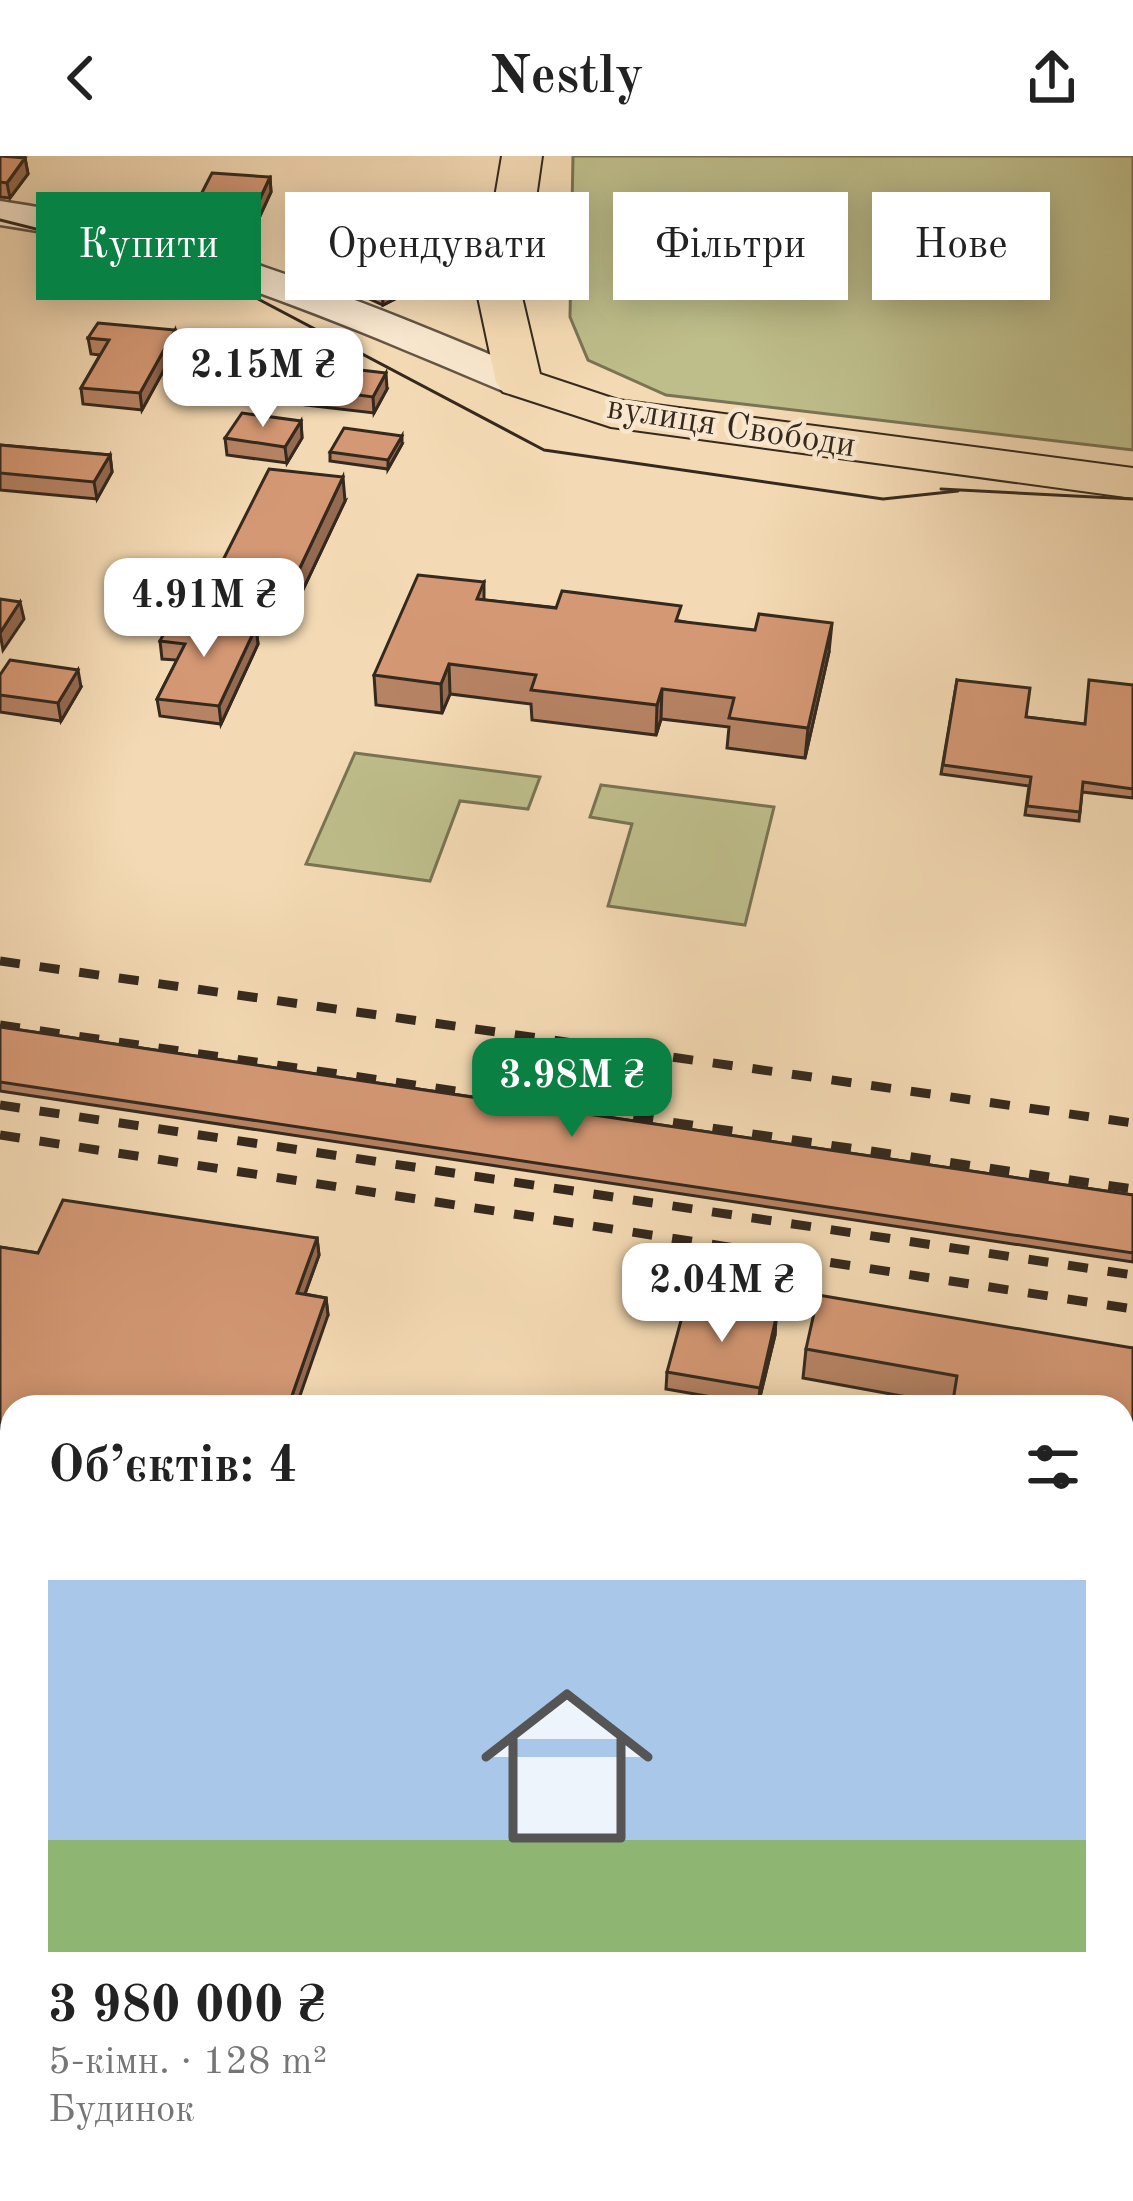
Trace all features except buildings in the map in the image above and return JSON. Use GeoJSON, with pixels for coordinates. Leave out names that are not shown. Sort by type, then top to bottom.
{"type":"FeatureCollection","features":[{"type":"Feature","properties":{"kind":"main road"},"geometry":{"type":"LineString","coordinates":[[519,382],[500,297],[522,156]]}},
{"type":"Feature","properties":{"kind":"main road","name":"вулиця Свободи"},"geometry":{"type":"LineString","coordinates":[[519,382],[611,413],[1133,483]]}},
{"type":"Feature","properties":{"kind":"street","name":"вулиця Свободи"},"geometry":{"type":"LineString","coordinates":[[0,213],[65,220],[218,258],[519,382]]}},
{"type":"Feature","properties":{"kind":"green space"},"geometry":{"type":"Polygon","coordinates":[[[573,156],[1133,156],[1133,450],[666,395],[588,360],[570,317],[570,300],[589,300],[589,192],[572,192],[573,156]]]}},
{"type":"Feature","properties":{"kind":"green space"},"geometry":{"type":"Polygon","coordinates":[[[355,753],[540,777],[528,809],[460,801],[430,881],[306,864],[355,753]]]}},
{"type":"Feature","properties":{"kind":"green space"},"geometry":{"type":"Polygon","coordinates":[[[601,785],[774,807],[745,925],[608,906],[632,824],[590,817],[601,785]]]}},
{"type":"Feature","properties":{"kind":"tram line"},"geometry":{"type":"LineString","coordinates":[[0,220],[207,272],[544,450],[883,499],[958,491]]}},
{"type":"Feature","properties":{"kind":"tram line"},"geometry":{"type":"LineString","coordinates":[[941,489],[1133,499]]}},
{"type":"Feature","properties":{"kind":"railway"},"geometry":{"type":"LineString","coordinates":[[0,961],[1133,1123]]}},
{"type":"Feature","properties":{"kind":"railway"},"geometry":{"type":"LineString","coordinates":[[0,1025],[1133,1189]]}},
{"type":"Feature","properties":{"kind":"railway"},"geometry":{"type":"LineString","coordinates":[[0,1105],[1133,1275]]}},
{"type":"Feature","properties":{"kind":"railway"},"geometry":{"type":"LineString","coordinates":[[0,1135],[1133,1309]]}}]}
